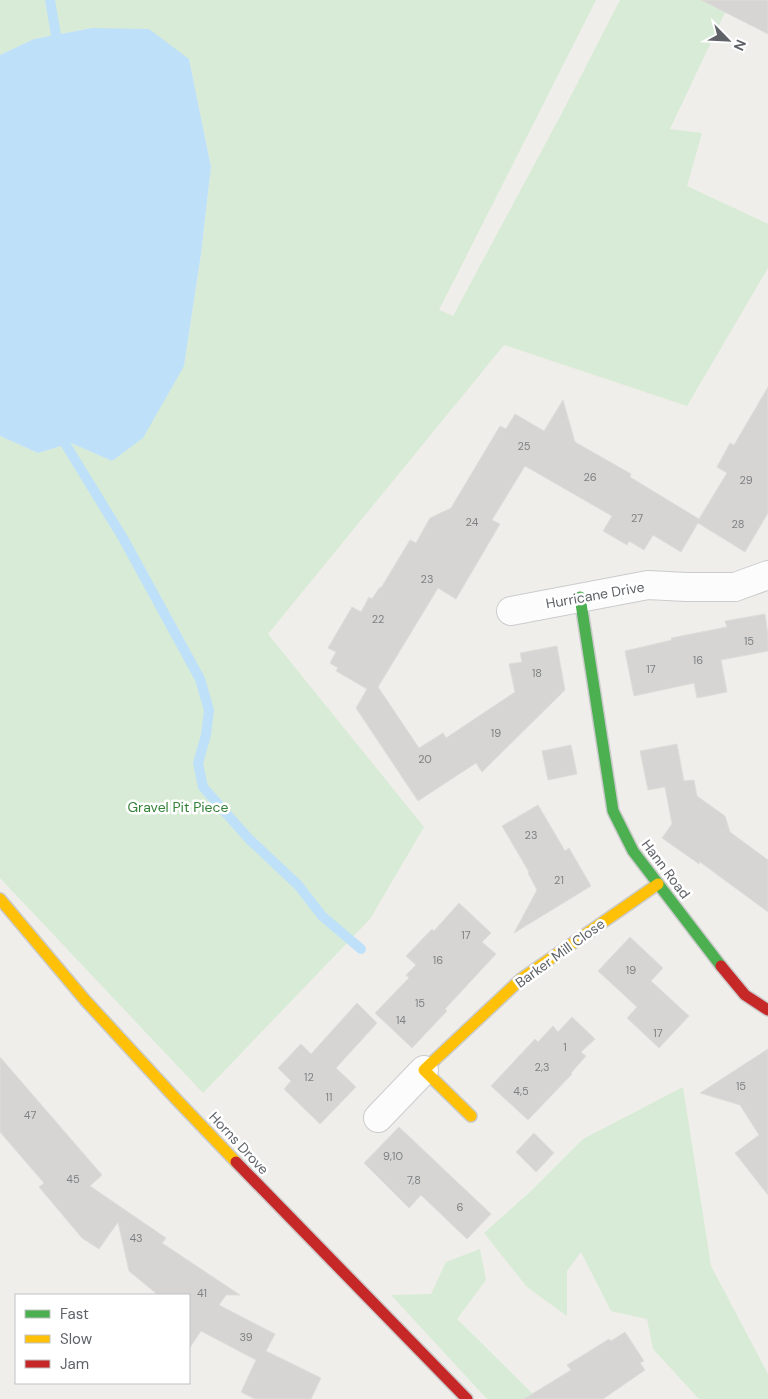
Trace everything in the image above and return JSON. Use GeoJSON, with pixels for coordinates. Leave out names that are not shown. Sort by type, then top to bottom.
{"type":"FeatureCollection","features":[{"type":"Feature","properties":{"kind":"street","name":"Hurricane Drive"},"geometry":{"type":"LineString","coordinates":[[511,611],[648,585],[735,587],[768,575]]}},
{"type":"Feature","properties":{"kind":"street","name":"Hann Road"},"geometry":{"type":"LineString","coordinates":[[580,597],[613,811],[632,852],[745,995],[768,1010]]}},
{"type":"Feature","properties":{"kind":"street","name":"Barker Mill Close"},"geometry":{"type":"LineString","coordinates":[[378,1118],[424,1070],[521,979],[658,884]]}},
{"type":"Feature","properties":{"kind":"street","name":"Horns Drove"},"geometry":{"type":"LineString","coordinates":[[0,899],[98,1015],[176,1099],[467,1399]]}},
{"type":"Feature","properties":{"kind":"street"},"geometry":{"type":"LineString","coordinates":[[424,1070],[471,1116]]}},
{"type":"Feature","properties":{"kind":"green space","name":"Gravel Pit Piece"},"geometry":{"type":"Polygon","coordinates":[[[0,0],[596,0],[439,310],[453,316],[620,0],[731,0],[670,129],[702,133],[687,186],[768,224],[768,268],[687,406],[504,345],[268,634],[424,827],[370,919],[203,1093],[0,878],[0,436],[38,453],[71,443],[112,461],[184,366],[201,254],[211,167],[189,59],[92,28],[34,39],[0,55],[0,0]]]}},
{"type":"Feature","properties":{"kind":"green space"},"geometry":{"type":"Polygon","coordinates":[[[683,1087],[711,1266],[768,1374],[768,1399],[699,1399],[653,1349],[647,1319],[611,1311],[581,1252],[567,1271],[567,1316],[527,1287],[484,1233],[530,1192],[583,1139],[683,1087]]]}},
{"type":"Feature","properties":{"kind":"green space"},"geometry":{"type":"Polygon","coordinates":[[[480,1249],[486,1280],[457,1319],[538,1399],[487,1399],[391,1295],[431,1294],[446,1262],[480,1249]]]}},
{"type":"Feature","properties":{"kind":"water"},"geometry":{"type":"Polygon","coordinates":[[[92,28],[149,29],[189,59],[211,167],[201,254],[184,366],[143,438],[112,461],[71,443],[38,453],[0,436],[0,55],[34,39],[92,28]]]}},
{"type":"Feature","properties":{"kind":"building"},"geometry":{"type":"Polygon","coordinates":[[[701,0],[768,0],[768,34],[701,0]]]}},
{"type":"Feature","properties":{"kind":"building"},"geometry":{"type":"Polygon","coordinates":[[[768,387],[768,513],[745,552],[698,523],[681,552],[653,535],[644,550],[629,541],[627,545],[603,531],[612,516],[525,466],[492,520],[500,524],[456,599],[438,588],[378,687],[419,748],[443,733],[446,738],[515,692],[509,664],[522,662],[520,653],[557,646],[565,690],[482,772],[476,763],[418,801],[356,708],[367,689],[336,671],[338,668],[330,663],[336,652],[328,648],[352,607],[361,612],[369,597],[372,599],[381,588],[410,540],[416,543],[430,518],[451,508],[500,426],[506,429],[515,414],[544,431],[563,400],[575,442],[631,474],[630,477],[699,519],[727,473],[717,467],[730,443],[734,445],[768,387]]]}},
{"type":"Feature","properties":{"kind":"building"},"geometry":{"type":"Polygon","coordinates":[[[765,614],[768,651],[721,660],[727,692],[697,698],[694,683],[634,696],[625,651],[672,640],[671,638],[727,627],[725,621],[765,614]]]}},
{"type":"Feature","properties":{"kind":"building"},"geometry":{"type":"Polygon","coordinates":[[[677,744],[684,781],[694,780],[697,796],[725,816],[730,832],[768,860],[768,912],[700,862],[699,864],[662,838],[672,824],[665,787],[648,790],[640,751],[677,744]]]}},
{"type":"Feature","properties":{"kind":"building"},"geometry":{"type":"Polygon","coordinates":[[[571,745],[577,774],[548,780],[542,751],[571,745]]]}},
{"type":"Feature","properties":{"kind":"building"},"geometry":{"type":"Polygon","coordinates":[[[538,805],[565,851],[569,848],[591,886],[514,933],[537,890],[529,872],[502,826],[538,805]]]}},
{"type":"Feature","properties":{"kind":"building"},"geometry":{"type":"Polygon","coordinates":[[[459,903],[491,933],[482,942],[496,954],[412,1048],[375,1013],[409,978],[406,975],[416,965],[406,956],[432,929],[434,931],[459,903]]]}},
{"type":"Feature","properties":{"kind":"building"},"geometry":{"type":"Polygon","coordinates":[[[630,937],[663,968],[651,981],[689,1016],[659,1048],[627,1018],[637,1007],[598,971],[630,937]]]}},
{"type":"Feature","properties":{"kind":"building"},"geometry":{"type":"Polygon","coordinates":[[[357,1003],[377,1023],[336,1068],[356,1087],[320,1124],[284,1089],[291,1081],[278,1068],[301,1044],[311,1054],[357,1003]]]}},
{"type":"Feature","properties":{"kind":"building"},"geometry":{"type":"Polygon","coordinates":[[[572,1017],[595,1039],[581,1052],[586,1056],[572,1074],[528,1120],[491,1086],[535,1039],[538,1042],[553,1026],[558,1032],[572,1017]]]}},
{"type":"Feature","properties":{"kind":"building"},"geometry":{"type":"Polygon","coordinates":[[[768,1049],[768,1195],[735,1153],[759,1135],[740,1105],[700,1093],[768,1049]]]}},
{"type":"Feature","properties":{"kind":"building"},"geometry":{"type":"Polygon","coordinates":[[[0,1057],[102,1175],[90,1186],[166,1238],[162,1243],[240,1295],[226,1295],[219,1305],[275,1334],[266,1351],[321,1378],[311,1399],[255,1399],[241,1392],[256,1360],[201,1331],[190,1348],[190,1294],[157,1294],[129,1271],[118,1222],[99,1249],[82,1238],[39,1187],[44,1183],[0,1132],[0,1057]]]}},
{"type":"Feature","properties":{"kind":"building"},"geometry":{"type":"Polygon","coordinates":[[[399,1127],[491,1214],[467,1239],[421,1195],[409,1208],[364,1163],[399,1127]]]}},
{"type":"Feature","properties":{"kind":"building"},"geometry":{"type":"Polygon","coordinates":[[[534,1133],[554,1153],[536,1172],[516,1152],[534,1133]]]}},
{"type":"Feature","properties":{"kind":"building"},"geometry":{"type":"Polygon","coordinates":[[[625,1332],[644,1361],[640,1363],[645,1370],[603,1399],[524,1399],[571,1370],[567,1365],[609,1339],[611,1341],[625,1332]]]}},
{"type":"Feature","properties":{"kind":"waterway"},"geometry":{"type":"LineString","coordinates":[[50,0],[56,35]]}},
{"type":"Feature","properties":{"kind":"waterway"},"geometry":{"type":"LineString","coordinates":[[66,445],[123,538],[200,679],[209,710],[206,735],[198,763],[203,787],[249,839],[298,885],[322,916],[361,949]]}},
{"type":"Feature","properties":{"kind":"traffic: fast"},"geometry":{"type":"LineString","coordinates":[[580,597],[613,811],[633,851],[721,966]]}},
{"type":"Feature","properties":{"kind":"traffic: slow"},"geometry":{"type":"LineString","coordinates":[[471,1116],[424,1070],[521,979],[658,884]]}},
{"type":"Feature","properties":{"kind":"traffic: slow"},"geometry":{"type":"LineString","coordinates":[[0,899],[85,1000],[236,1162]]}},
{"type":"Feature","properties":{"kind":"traffic: jam"},"geometry":{"type":"LineString","coordinates":[[721,966],[745,995],[768,1010]]}},
{"type":"Feature","properties":{"kind":"traffic: jam"},"geometry":{"type":"LineString","coordinates":[[236,1162],[467,1399]]}}]}
